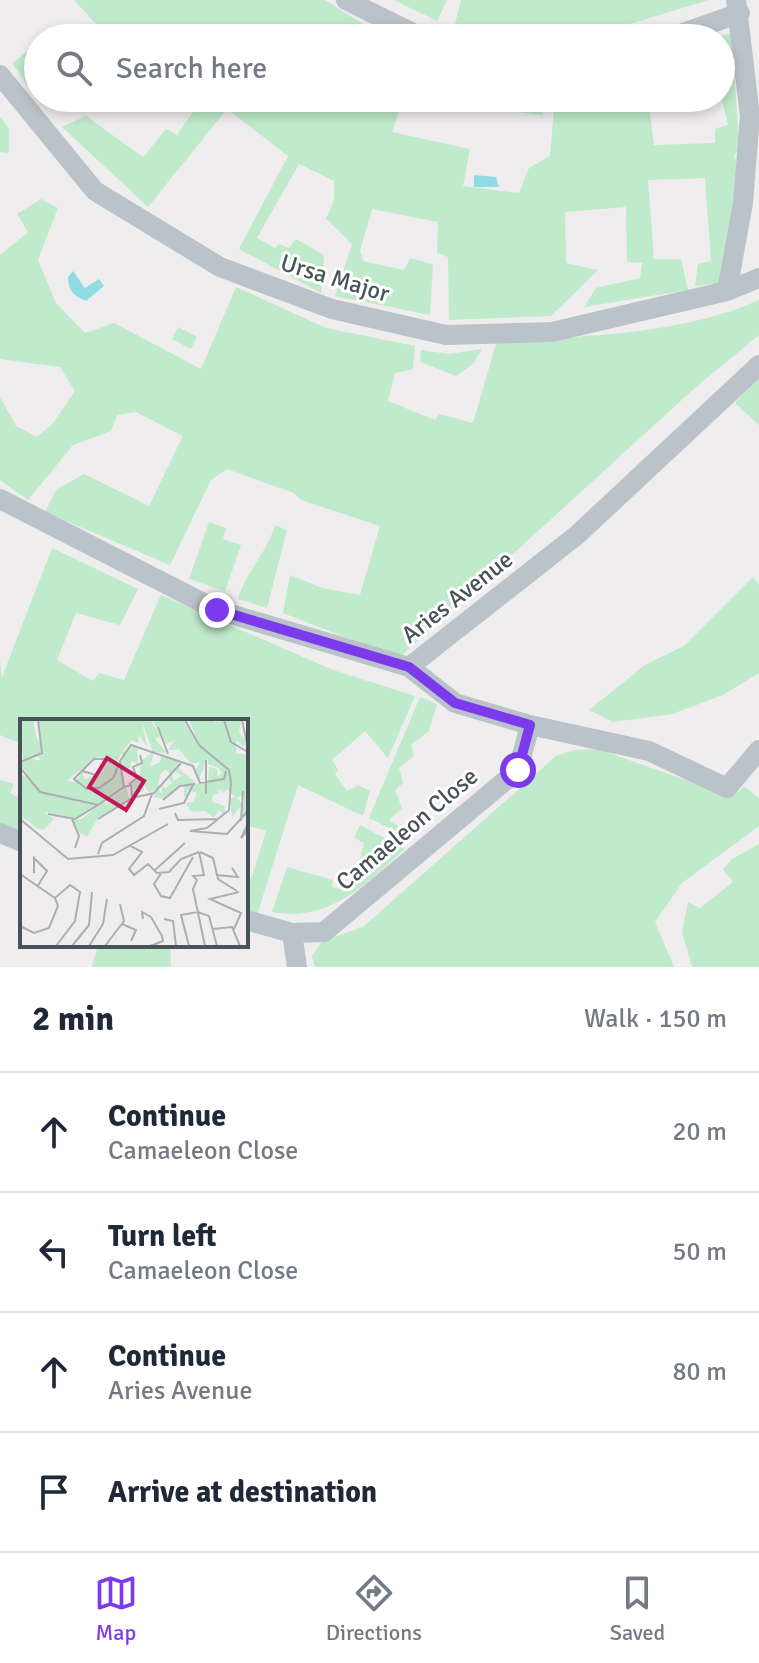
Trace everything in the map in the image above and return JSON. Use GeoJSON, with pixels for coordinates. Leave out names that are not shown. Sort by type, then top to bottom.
{"type":"FeatureCollection","features":[{"type":"Feature","properties":{"kind":"street"},"geometry":{"type":"LineString","coordinates":[[346,0],[395,24]]}},
{"type":"Feature","properties":{"kind":"street"},"geometry":{"type":"LineString","coordinates":[[700,24],[738,7],[750,116],[743,203],[727,291]]}},
{"type":"Feature","properties":{"kind":"street","name":"Ursa Major"},"geometry":{"type":"LineString","coordinates":[[0,75],[24,104]]}},
{"type":"Feature","properties":{"kind":"street","name":"Ursa Major"},"geometry":{"type":"LineString","coordinates":[[30,112],[95,191],[220,267],[332,309],[446,335],[552,332],[727,291],[759,278]]}},
{"type":"Feature","properties":{"kind":"street","name":"Aries Avenue"},"geometry":{"type":"LineString","coordinates":[[0,499],[217,610],[409,667],[577,535],[759,365]]}},
{"type":"Feature","properties":{"kind":"street"},"geometry":{"type":"LineString","coordinates":[[409,667],[455,703],[530,725],[649,751],[727,788],[759,750]]}},
{"type":"Feature","properties":{"kind":"street","name":"Camaeleon Close"},"geometry":{"type":"LineString","coordinates":[[248,921],[292,933],[324,932],[518,770],[530,725]]}},
{"type":"Feature","properties":{"kind":"street"},"geometry":{"type":"LineString","coordinates":[[0,833],[20,841]]}},
{"type":"Feature","properties":{"kind":"street"},"geometry":{"type":"LineString","coordinates":[[292,933],[297,967]]}},
{"type":"Feature","properties":{"kind":"green space"},"geometry":{"type":"Polygon","coordinates":[[[74,0],[325,0],[363,24],[96,24],[74,0]]]}},
{"type":"Feature","properties":{"kind":"green space"},"geometry":{"type":"Polygon","coordinates":[[[394,0],[447,0],[437,21],[394,0]]]}},
{"type":"Feature","properties":{"kind":"green space"},"geometry":{"type":"Polygon","coordinates":[[[461,0],[709,0],[630,24],[455,24],[461,0]]]}},
{"type":"Feature","properties":{"kind":"green space"},"geometry":{"type":"Polygon","coordinates":[[[24,54],[24,80],[12,63],[24,54]]]}},
{"type":"Feature","properties":{"kind":"green space"},"geometry":{"type":"Polygon","coordinates":[[[735,85],[740,150],[734,155],[740,175],[725,283],[695,286],[698,264],[711,261],[705,178],[648,180],[654,259],[681,259],[688,290],[584,307],[596,288],[640,278],[642,263],[627,262],[626,207],[565,212],[566,263],[598,270],[551,316],[449,320],[448,257],[437,253],[438,222],[372,209],[360,251],[363,261],[404,270],[410,258],[433,264],[430,315],[335,296],[352,244],[326,219],[334,200],[334,181],[299,164],[257,238],[275,248],[279,244],[289,248],[296,239],[324,255],[321,293],[239,249],[288,156],[231,112],[399,112],[392,132],[470,149],[463,186],[519,193],[529,168],[550,156],[554,112],[650,112],[654,145],[715,143],[715,129],[728,125],[725,112],[735,112],[735,85]]]}},
{"type":"Feature","properties":{"kind":"green space"},"geometry":{"type":"Polygon","coordinates":[[[193,112],[225,112],[148,207],[62,127],[86,116],[143,157],[166,129],[177,135],[193,112]]]}},
{"type":"Feature","properties":{"kind":"green space"},"geometry":{"type":"Polygon","coordinates":[[[0,117],[9,128],[9,153],[0,152],[0,117]]]}},
{"type":"Feature","properties":{"kind":"green space"},"geometry":{"type":"Polygon","coordinates":[[[41,199],[58,208],[38,260],[56,303],[85,333],[114,323],[201,369],[236,287],[326,328],[415,346],[413,369],[395,373],[388,401],[435,420],[439,414],[473,423],[497,340],[562,338],[665,327],[730,311],[759,300],[759,335],[697,386],[399,658],[283,613],[290,575],[322,588],[360,595],[380,526],[301,500],[294,493],[227,469],[211,480],[170,565],[45,512],[57,489],[84,474],[149,506],[183,436],[136,412],[117,415],[111,431],[73,445],[28,500],[0,480],[0,397],[16,426],[37,437],[53,423],[75,391],[60,367],[0,359],[0,255],[28,232],[17,214],[41,199]]]}},
{"type":"Feature","properties":{"kind":"green space"},"geometry":{"type":"Polygon","coordinates":[[[178,327],[197,337],[191,349],[172,339],[178,327]]]}},
{"type":"Feature","properties":{"kind":"green space"},"geometry":{"type":"Polygon","coordinates":[[[482,349],[473,364],[456,376],[420,362],[421,350],[449,354],[482,349]]]}},
{"type":"Feature","properties":{"kind":"green space"},"geometry":{"type":"Polygon","coordinates":[[[759,378],[759,425],[735,403],[759,378]]]}},
{"type":"Feature","properties":{"kind":"green space"},"geometry":{"type":"Polygon","coordinates":[[[209,522],[226,528],[223,539],[241,545],[225,591],[189,579],[209,522]]]}},
{"type":"Feature","properties":{"kind":"green space"},"geometry":{"type":"Polygon","coordinates":[[[275,525],[287,530],[267,608],[238,599],[275,525]]]}},
{"type":"Feature","properties":{"kind":"green space"},"geometry":{"type":"Polygon","coordinates":[[[52,548],[138,589],[120,625],[76,613],[57,660],[93,681],[99,673],[124,680],[161,595],[333,670],[415,696],[388,758],[365,731],[332,760],[338,770],[335,774],[347,791],[358,785],[370,791],[363,816],[298,785],[257,915],[248,913],[248,878],[251,879],[266,831],[248,826],[248,719],[20,719],[20,743],[0,735],[0,662],[2,677],[52,548]]]}},
{"type":"Feature","properties":{"kind":"green space"},"geometry":{"type":"Polygon","coordinates":[[[753,577],[759,585],[759,673],[723,695],[672,714],[613,722],[589,710],[645,665],[684,646],[753,577]]]}},
{"type":"Feature","properties":{"kind":"green space"},"geometry":{"type":"Polygon","coordinates":[[[420,697],[437,704],[429,731],[411,745],[414,756],[399,768],[403,783],[395,790],[402,808],[389,820],[411,834],[411,839],[369,818],[420,697]]]}},
{"type":"Feature","properties":{"kind":"green space"},"geometry":{"type":"Polygon","coordinates":[[[598,749],[711,789],[738,792],[744,786],[759,798],[759,826],[682,883],[655,922],[674,967],[315,967],[312,956],[322,941],[363,927],[556,756],[575,750],[598,749]]]}},
{"type":"Feature","properties":{"kind":"green space"},"geometry":{"type":"Polygon","coordinates":[[[0,780],[14,784],[10,793],[20,798],[20,833],[0,824],[0,780]]]}},
{"type":"Feature","properties":{"kind":"green space"},"geometry":{"type":"Polygon","coordinates":[[[360,825],[405,849],[361,887],[329,906],[293,914],[272,912],[287,867],[333,880],[332,887],[349,891],[354,880],[362,882],[369,862],[360,859],[364,843],[354,838],[360,825]]]}},
{"type":"Feature","properties":{"kind":"green space"},"geometry":{"type":"Polygon","coordinates":[[[759,844],[759,967],[692,967],[682,932],[688,902],[700,908],[733,882],[723,869],[732,859],[759,844]]]}},
{"type":"Feature","properties":{"kind":"green space"},"geometry":{"type":"Polygon","coordinates":[[[97,947],[170,947],[171,967],[92,967],[97,947]]]}},
{"type":"Feature","properties":{"kind":"water"},"geometry":{"type":"Polygon","coordinates":[[[474,175],[496,177],[499,187],[474,187],[474,175]]]}},
{"type":"Feature","properties":{"kind":"water"},"geometry":{"type":"Polygon","coordinates":[[[73,271],[85,288],[99,279],[104,286],[86,301],[81,299],[69,286],[68,277],[73,271]]]}},
{"type":"Feature","properties":{"kind":"route"},"geometry":{"type":"LineString","coordinates":[[217,610],[409,667],[455,703],[530,725],[518,770]]}}]}
